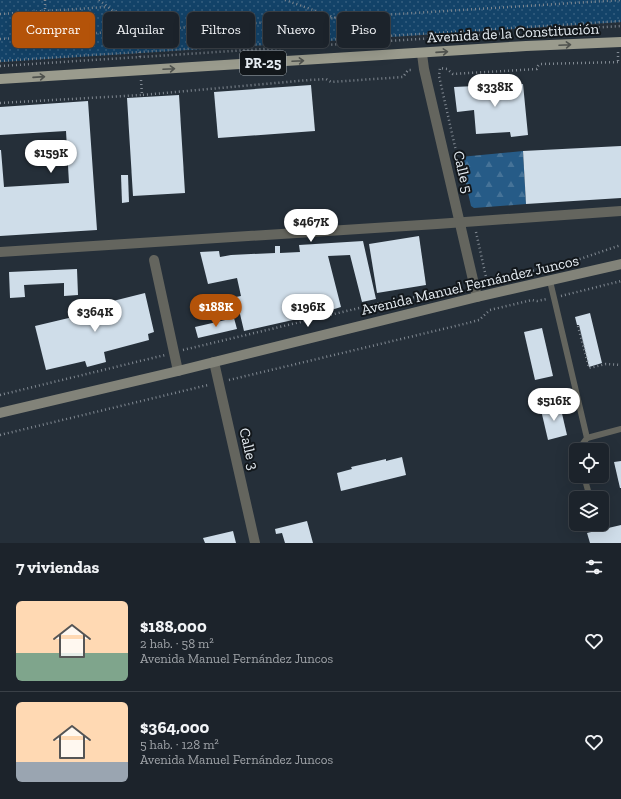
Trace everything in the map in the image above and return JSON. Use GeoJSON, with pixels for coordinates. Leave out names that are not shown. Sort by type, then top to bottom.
{"type":"FeatureCollection","features":[{"type":"Feature","properties":{"kind":"main road","name":"Avenida de la Constitución"},"geometry":{"type":"LineString","coordinates":[[0,79],[422,54],[526,46],[621,42]]}},
{"type":"Feature","properties":{"kind":"main road","name":"Avenida Manuel Fernández Juncos"},"geometry":{"type":"LineString","coordinates":[[0,413],[621,264]]}},
{"type":"Feature","properties":{"kind":"street","name":"Calle 5"},"geometry":{"type":"LineString","coordinates":[[422,54],[424,69],[477,298]]}},
{"type":"Feature","properties":{"kind":"street"},"geometry":{"type":"LineString","coordinates":[[0,252],[621,211]]}},
{"type":"Feature","properties":{"kind":"street"},"geometry":{"type":"LineString","coordinates":[[154,260],[178,371]]}},
{"type":"Feature","properties":{"kind":"street","name":"Calle 3"},"geometry":{"type":"LineString","coordinates":[[214,362],[254,543]]}},
{"type":"Feature","properties":{"kind":"lane"},"geometry":{"type":"LineString","coordinates":[[550,281],[587,438]]}},
{"type":"Feature","properties":{"kind":"lane"},"geometry":{"type":"LineString","coordinates":[[583,443],[587,438],[621,429]]}},
{"type":"Feature","properties":{"kind":"path"},"geometry":{"type":"LineString","coordinates":[[44,0],[45,11]]}},
{"type":"Feature","properties":{"kind":"path"},"geometry":{"type":"LineString","coordinates":[[99,0],[106,7],[119,12]]}},
{"type":"Feature","properties":{"kind":"path"},"geometry":{"type":"LineString","coordinates":[[285,0],[337,19]]}},
{"type":"Feature","properties":{"kind":"path"},"geometry":{"type":"LineString","coordinates":[[390,15],[621,0]]}},
{"type":"Feature","properties":{"kind":"path"},"geometry":{"type":"LineString","coordinates":[[0,14],[106,7]]}},
{"type":"Feature","properties":{"kind":"path"},"geometry":{"type":"LineString","coordinates":[[179,27],[337,19]]}},
{"type":"Feature","properties":{"kind":"path"},"geometry":{"type":"LineString","coordinates":[[0,60],[621,21]]}},
{"type":"Feature","properties":{"kind":"path"},"geometry":{"type":"LineString","coordinates":[[0,66],[621,26]]}},
{"type":"Feature","properties":{"kind":"path"},"geometry":{"type":"LineString","coordinates":[[0,39],[103,32]]}},
{"type":"Feature","properties":{"kind":"path"},"geometry":{"type":"LineString","coordinates":[[139,48],[142,95]]}},
{"type":"Feature","properties":{"kind":"path"},"geometry":{"type":"LineString","coordinates":[[466,192],[439,76],[440,68],[447,68],[453,74],[537,69],[540,64],[621,62]]}},
{"type":"Feature","properties":{"kind":"path"},"geometry":{"type":"LineString","coordinates":[[0,103],[142,95],[309,80],[326,79],[331,82],[403,77],[408,70],[424,69]]}},
{"type":"Feature","properties":{"kind":"path"},"geometry":{"type":"LineString","coordinates":[[483,231],[476,232],[486,277],[488,279]]}},
{"type":"Feature","properties":{"kind":"path"},"geometry":{"type":"LineString","coordinates":[[0,395],[376,304],[432,294],[488,279],[490,281],[574,261],[621,245]]}},
{"type":"Feature","properties":{"kind":"path"},"geometry":{"type":"LineString","coordinates":[[0,435],[464,324],[479,320],[490,310],[532,300],[537,301],[621,281]]}},
{"type":"Feature","properties":{"kind":"path"},"geometry":{"type":"LineString","coordinates":[[578,326],[589,368],[606,364],[621,365]]}},
{"type":"Feature","properties":{"kind":"green space"},"geometry":{"type":"Polygon","coordinates":[[[523,151],[526,204],[474,208],[471,206],[460,157],[523,151]]]}},
{"type":"Feature","properties":{"kind":"shaded area"},"geometry":{"type":"Polygon","coordinates":[[[0,0],[621,0],[621,22],[390,37],[390,12],[337,12],[337,40],[329,41],[329,12],[263,12],[263,45],[255,46],[255,12],[187,12],[187,48],[217,48],[0,62],[0,0]]]}},
{"type":"Feature","properties":{"kind":"building"},"geometry":{"type":"Polygon","coordinates":[[[490,80],[490,87],[523,84],[528,135],[511,137],[510,132],[476,134],[474,110],[457,112],[454,87],[476,86],[475,81],[490,80]]]}},
{"type":"Feature","properties":{"kind":"building"},"geometry":{"type":"Polygon","coordinates":[[[311,85],[315,131],[218,138],[214,92],[311,85]]]}},
{"type":"Feature","properties":{"kind":"building"},"geometry":{"type":"Polygon","coordinates":[[[179,95],[185,193],[133,196],[127,98],[179,95]]]}},
{"type":"Feature","properties":{"kind":"building"},"geometry":{"type":"Polygon","coordinates":[[[88,101],[97,230],[0,236],[0,150],[4,187],[69,183],[66,131],[0,135],[0,107],[88,101]]]}},
{"type":"Feature","properties":{"kind":"building"},"geometry":{"type":"Polygon","coordinates":[[[621,146],[621,198],[526,204],[523,151],[621,146]]]}},
{"type":"Feature","properties":{"kind":"building"},"geometry":{"type":"Polygon","coordinates":[[[121,175],[128,175],[129,202],[122,203],[121,175]]]}},
{"type":"Feature","properties":{"kind":"building"},"geometry":{"type":"Polygon","coordinates":[[[419,236],[426,285],[377,293],[369,244],[419,236]]]}},
{"type":"Feature","properties":{"kind":"building"},"geometry":{"type":"Polygon","coordinates":[[[363,241],[376,299],[362,302],[350,255],[328,256],[341,307],[315,315],[244,331],[236,297],[241,296],[237,278],[208,284],[200,252],[219,251],[220,257],[275,253],[275,246],[280,246],[280,253],[300,252],[299,245],[363,241]]]}},
{"type":"Feature","properties":{"kind":"building"},"geometry":{"type":"Polygon","coordinates":[[[77,269],[78,295],[64,296],[64,283],[24,285],[25,297],[10,298],[9,272],[77,269]]]}},
{"type":"Feature","properties":{"kind":"building"},"geometry":{"type":"Polygon","coordinates":[[[145,293],[154,332],[148,334],[149,340],[104,352],[106,362],[87,367],[85,361],[46,370],[35,326],[94,312],[93,306],[145,293]]]}},
{"type":"Feature","properties":{"kind":"building"},"geometry":{"type":"Polygon","coordinates":[[[590,313],[602,363],[589,367],[579,325],[577,325],[575,317],[590,313]]]}},
{"type":"Feature","properties":{"kind":"building"},"geometry":{"type":"Polygon","coordinates":[[[234,318],[237,329],[198,338],[195,327],[234,318]]]}},
{"type":"Feature","properties":{"kind":"building"},"geometry":{"type":"Polygon","coordinates":[[[542,328],[553,376],[535,380],[524,332],[542,328]]]}},
{"type":"Feature","properties":{"kind":"building"},"geometry":{"type":"Polygon","coordinates":[[[560,405],[567,435],[548,440],[541,410],[560,405]]]}},
{"type":"Feature","properties":{"kind":"building"},"geometry":{"type":"Polygon","coordinates":[[[402,457],[406,475],[341,491],[337,473],[352,469],[351,467],[402,457]]]}},
{"type":"Feature","properties":{"kind":"building"},"geometry":{"type":"Polygon","coordinates":[[[621,461],[621,488],[620,488],[614,462],[621,461]]]}},
{"type":"Feature","properties":{"kind":"building"},"geometry":{"type":"Polygon","coordinates":[[[307,521],[313,543],[285,543],[282,533],[276,534],[275,529],[307,521]]]}},
{"type":"Feature","properties":{"kind":"building"},"geometry":{"type":"Polygon","coordinates":[[[621,525],[621,543],[590,543],[587,533],[596,531],[609,531],[609,528],[621,525]]]}},
{"type":"Feature","properties":{"kind":"building"},"geometry":{"type":"Polygon","coordinates":[[[233,531],[236,543],[205,543],[203,538],[233,531]]]}}]}
